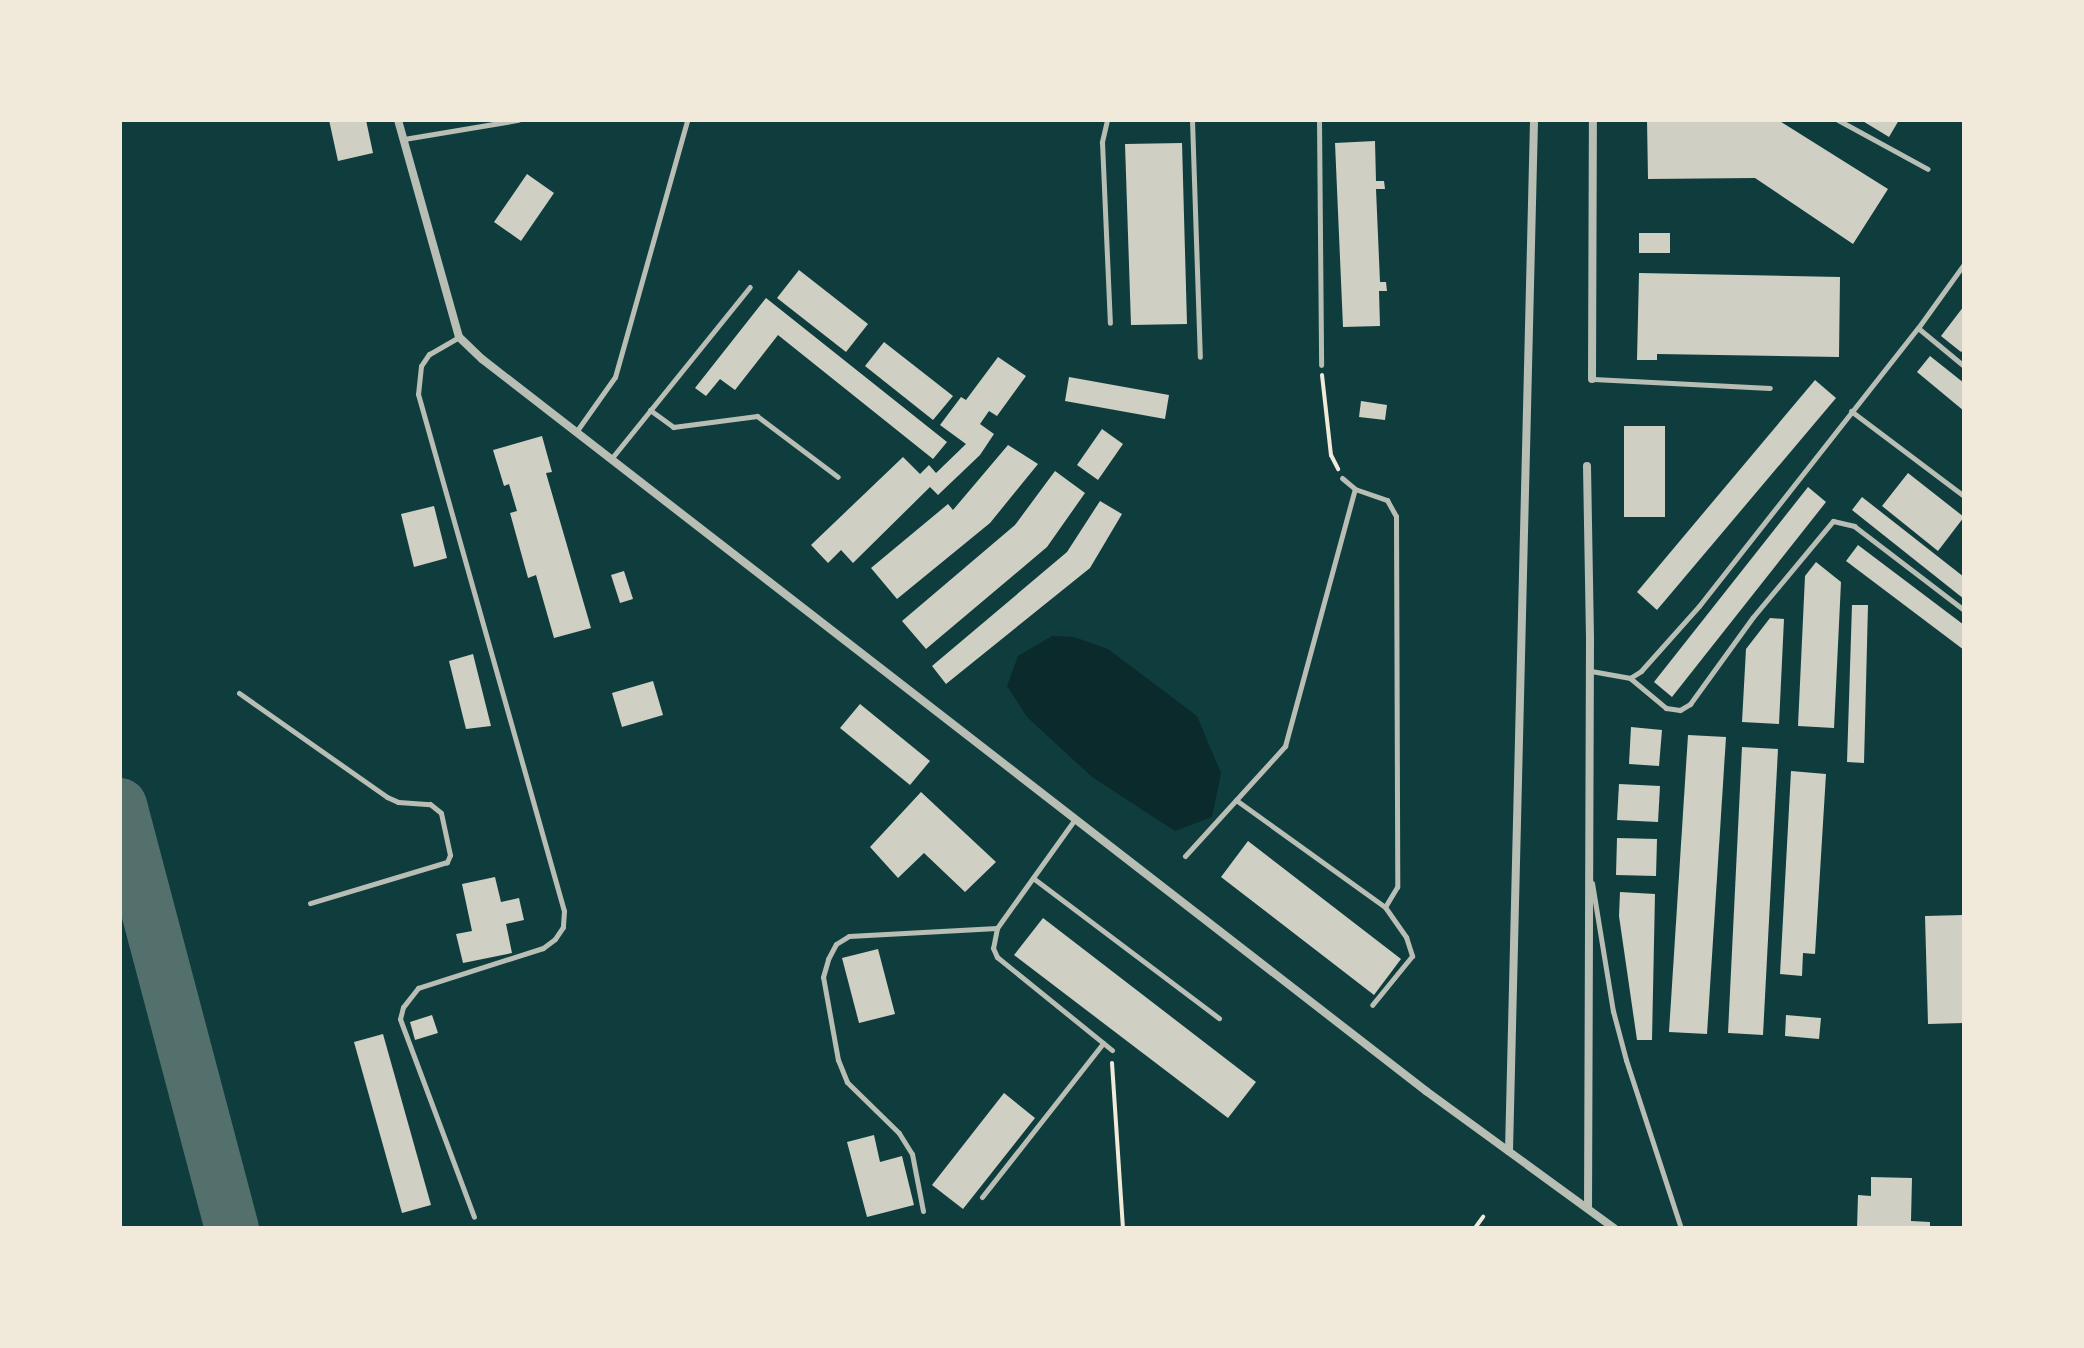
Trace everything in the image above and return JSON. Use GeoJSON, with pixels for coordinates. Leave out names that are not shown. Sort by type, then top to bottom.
{"type":"FeatureCollection","features":[{"type":"Feature","properties":{"kind":"street"},"geometry":{"type":"LineString","coordinates":[[398,120],[459,337],[482,359],[1413,1081],[1614,1228]]}},
{"type":"Feature","properties":{"kind":"street"},"geometry":{"type":"LineString","coordinates":[[1509,1151],[1534,120]]}},
{"type":"Feature","properties":{"kind":"street"},"geometry":{"type":"LineString","coordinates":[[1592,379],[1593,120]]}},
{"type":"Feature","properties":{"kind":"street"},"geometry":{"type":"LineString","coordinates":[[1587,466],[1590,671],[1588,1208]]}},
{"type":"Feature","properties":{"kind":"lane"},"geometry":{"type":"LineString","coordinates":[[445,120],[447,131]]}},
{"type":"Feature","properties":{"kind":"lane"},"geometry":{"type":"LineString","coordinates":[[403,139],[518,120]]}},
{"type":"Feature","properties":{"kind":"lane"},"geometry":{"type":"LineString","coordinates":[[576,432],[615,377],[687,120]]}},
{"type":"Feature","properties":{"kind":"lane"},"geometry":{"type":"LineString","coordinates":[[1107,120],[1102,142],[1110,323]]}},
{"type":"Feature","properties":{"kind":"lane"},"geometry":{"type":"LineString","coordinates":[[1192,120],[1200,357]]}},
{"type":"Feature","properties":{"kind":"lane"},"geometry":{"type":"LineString","coordinates":[[1319,120],[1321,365]]}},
{"type":"Feature","properties":{"kind":"lane"},"geometry":{"type":"LineString","coordinates":[[1838,120],[1928,169]]}},
{"type":"Feature","properties":{"kind":"lane"},"geometry":{"type":"LineString","coordinates":[[1630,678],[1641,671],[1699,606],[1918,328],[1964,264]]}},
{"type":"Feature","properties":{"kind":"lane"},"geometry":{"type":"LineString","coordinates":[[611,459],[750,287]]}},
{"type":"Feature","properties":{"kind":"lane"},"geometry":{"type":"LineString","coordinates":[[1918,328],[1964,366]]}},
{"type":"Feature","properties":{"kind":"lane"},"geometry":{"type":"LineString","coordinates":[[459,337],[429,354],[421,366],[418,394],[564,911],[563,927],[555,939],[543,948],[418,988],[403,1007],[400,1019],[474,1217]]}},
{"type":"Feature","properties":{"kind":"lane"},"geometry":{"type":"LineString","coordinates":[[1592,379],[1770,388]]}},
{"type":"Feature","properties":{"kind":"lane"},"geometry":{"type":"LineString","coordinates":[[650,410],[673,427],[757,416],[838,477]]}},
{"type":"Feature","properties":{"kind":"lane"},"geometry":{"type":"LineString","coordinates":[[1851,411],[1964,496]]}},
{"type":"Feature","properties":{"kind":"lane"},"geometry":{"type":"LineString","coordinates":[[1342,478],[1355,489],[1387,500],[1396,516],[1397,887],[1385,907]]}},
{"type":"Feature","properties":{"kind":"lane"},"geometry":{"type":"LineString","coordinates":[[1185,856],[1285,746],[1355,489]]}},
{"type":"Feature","properties":{"kind":"lane"},"geometry":{"type":"LineString","coordinates":[[1590,671],[1630,678],[1666,708],[1680,710],[1690,704],[1753,617],[1833,521],[1854,526],[1964,610]]}},
{"type":"Feature","properties":{"kind":"lane"},"geometry":{"type":"LineString","coordinates":[[239,693],[387,797],[398,802],[430,804],[441,813],[450,855],[447,862],[310,903]]}},
{"type":"Feature","properties":{"kind":"lane"},"geometry":{"type":"LineString","coordinates":[[1236,800],[1385,907],[1406,937],[1412,956],[1372,1005]]}},
{"type":"Feature","properties":{"kind":"lane"},"geometry":{"type":"LineString","coordinates":[[1075,819],[993,938],[997,957],[1112,1050]]}},
{"type":"Feature","properties":{"kind":"lane"},"geometry":{"type":"LineString","coordinates":[[1589,867],[1613,1011],[1681,1228]]}},
{"type":"Feature","properties":{"kind":"lane"},"geometry":{"type":"LineString","coordinates":[[1033,878],[1219,1018]]}},
{"type":"Feature","properties":{"kind":"lane"},"geometry":{"type":"LineString","coordinates":[[923,1211],[912,1154],[899,1133],[847,1082],[838,1060],[823,977],[836,944],[849,936],[997,928]]}},
{"type":"Feature","properties":{"kind":"lane"},"geometry":{"type":"LineString","coordinates":[[982,1197],[1103,1043]]}},
{"type":"Feature","properties":{"kind":"path"},"geometry":{"type":"LineString","coordinates":[[1321,365],[1331,455],[1342,478]]}},
{"type":"Feature","properties":{"kind":"path"},"geometry":{"type":"LineString","coordinates":[[1112,1050],[1123,1228]]}},
{"type":"Feature","properties":{"kind":"path"},"geometry":{"type":"LineString","coordinates":[[1475,1228],[1483,1217]]}},
{"type":"Feature","properties":{"kind":"water"},"geometry":{"type":"Polygon","coordinates":[[[1052,636],[1074,637],[1108,649],[1197,716],[1221,773],[1212,817],[1175,831],[1092,777],[1027,717],[1007,686],[1018,656],[1052,636]]]}},
{"type":"Feature","properties":{"kind":"building"},"geometry":{"type":"Polygon","coordinates":[[[329,120],[366,120],[373,153],[338,161],[329,120]]]}},
{"type":"Feature","properties":{"kind":"building"},"geometry":{"type":"Polygon","coordinates":[[[1647,120],[1778,120],[1888,189],[1853,244],[1755,178],[1648,179],[1647,120]]]}},
{"type":"Feature","properties":{"kind":"building"},"geometry":{"type":"Polygon","coordinates":[[[1861,120],[1899,120],[1889,137],[1861,120]]]}},
{"type":"Feature","properties":{"kind":"building"},"geometry":{"type":"Polygon","coordinates":[[[1375,141],[1376,181],[1384,181],[1385,189],[1376,189],[1380,282],[1386,282],[1387,291],[1379,291],[1380,326],[1343,327],[1335,143],[1375,141]]]}},
{"type":"Feature","properties":{"kind":"building"},"geometry":{"type":"Polygon","coordinates":[[[1182,143],[1187,324],[1131,325],[1125,144],[1182,143]]]}},
{"type":"Feature","properties":{"kind":"building"},"geometry":{"type":"Polygon","coordinates":[[[527,174],[554,193],[521,241],[494,222],[527,174]]]}},
{"type":"Feature","properties":{"kind":"building"},"geometry":{"type":"Polygon","coordinates":[[[1639,233],[1670,233],[1670,253],[1639,253],[1639,233]]]}},
{"type":"Feature","properties":{"kind":"building"},"geometry":{"type":"Polygon","coordinates":[[[799,270],[868,324],[846,352],[777,298],[799,270]]]}},
{"type":"Feature","properties":{"kind":"building"},"geometry":{"type":"Polygon","coordinates":[[[1639,273],[1840,277],[1839,357],[1657,354],[1657,360],[1637,360],[1639,273]]]}},
{"type":"Feature","properties":{"kind":"building"},"geometry":{"type":"Polygon","coordinates":[[[766,298],[947,442],[933,459],[778,335],[735,390],[720,379],[706,396],[695,388],[766,298]]]}},
{"type":"Feature","properties":{"kind":"building"},"geometry":{"type":"Polygon","coordinates":[[[1964,306],[1964,349],[1961,352],[1941,336],[1964,306]]]}},
{"type":"Feature","properties":{"kind":"building"},"geometry":{"type":"Polygon","coordinates":[[[884,342],[953,396],[933,420],[865,366],[884,342]]]}},
{"type":"Feature","properties":{"kind":"building"},"geometry":{"type":"Polygon","coordinates":[[[1930,356],[1964,383],[1964,411],[1917,372],[1930,356]]]}},
{"type":"Feature","properties":{"kind":"building"},"geometry":{"type":"Polygon","coordinates":[[[998,357],[1026,376],[997,416],[989,411],[980,424],[994,434],[980,455],[938,495],[930,487],[853,563],[841,550],[828,563],[811,545],[903,457],[920,474],[929,465],[936,473],[966,444],[940,425],[961,397],[966,400],[998,357]]]}},
{"type":"Feature","properties":{"kind":"building"},"geometry":{"type":"Polygon","coordinates":[[[1069,377],[1169,395],[1165,419],[1065,401],[1069,377]]]}},
{"type":"Feature","properties":{"kind":"building"},"geometry":{"type":"Polygon","coordinates":[[[1815,380],[1836,398],[1657,610],[1637,592],[1815,380]]]}},
{"type":"Feature","properties":{"kind":"building"},"geometry":{"type":"Polygon","coordinates":[[[1361,401],[1387,405],[1385,420],[1359,417],[1361,401]]]}},
{"type":"Feature","properties":{"kind":"building"},"geometry":{"type":"Polygon","coordinates":[[[1624,426],[1665,426],[1665,517],[1624,517],[1624,426]]]}},
{"type":"Feature","properties":{"kind":"building"},"geometry":{"type":"Polygon","coordinates":[[[1102,429],[1123,444],[1098,480],[1077,465],[1102,429]]]}},
{"type":"Feature","properties":{"kind":"building"},"geometry":{"type":"Polygon","coordinates":[[[542,436],[552,472],[546,473],[591,628],[554,638],[536,575],[528,578],[510,513],[517,511],[509,484],[504,486],[493,450],[542,436]]]}},
{"type":"Feature","properties":{"kind":"building"},"geometry":{"type":"Polygon","coordinates":[[[1008,445],[1038,464],[990,523],[897,599],[871,568],[948,504],[953,510],[1008,445]]]}},
{"type":"Feature","properties":{"kind":"building"},"geometry":{"type":"Polygon","coordinates":[[[1055,471],[1085,493],[1047,547],[926,649],[902,621],[1015,525],[1055,471]]]}},
{"type":"Feature","properties":{"kind":"building"},"geometry":{"type":"Polygon","coordinates":[[[1908,473],[1964,517],[1938,551],[1882,506],[1908,473]]]}},
{"type":"Feature","properties":{"kind":"building"},"geometry":{"type":"Polygon","coordinates":[[[1808,487],[1826,502],[1672,697],[1654,682],[1808,487]]]}},
{"type":"Feature","properties":{"kind":"building"},"geometry":{"type":"Polygon","coordinates":[[[1862,497],[1964,577],[1964,599],[1852,510],[1862,497]]]}},
{"type":"Feature","properties":{"kind":"building"},"geometry":{"type":"Polygon","coordinates":[[[1100,501],[1122,514],[1090,568],[946,684],[932,666],[1067,552],[1100,501]]]}},
{"type":"Feature","properties":{"kind":"building"},"geometry":{"type":"Polygon","coordinates":[[[434,506],[447,558],[414,567],[401,514],[434,506]]]}},
{"type":"Feature","properties":{"kind":"building"},"geometry":{"type":"Polygon","coordinates":[[[1858,545],[1964,625],[1964,650],[1846,561],[1858,545]]]}},
{"type":"Feature","properties":{"kind":"building"},"geometry":{"type":"Polygon","coordinates":[[[1816,562],[1841,582],[1834,728],[1798,726],[1805,576],[1816,562]]]}},
{"type":"Feature","properties":{"kind":"building"},"geometry":{"type":"Polygon","coordinates":[[[624,571],[633,599],[620,603],[611,575],[624,571]]]}},
{"type":"Feature","properties":{"kind":"building"},"geometry":{"type":"Polygon","coordinates":[[[1852,605],[1868,605],[1864,763],[1847,762],[1852,605]]]}},
{"type":"Feature","properties":{"kind":"building"},"geometry":{"type":"Polygon","coordinates":[[[1770,618],[1784,619],[1779,724],[1742,722],[1746,649],[1770,618]]]}},
{"type":"Feature","properties":{"kind":"building"},"geometry":{"type":"Polygon","coordinates":[[[473,654],[491,726],[466,729],[449,661],[473,654]]]}},
{"type":"Feature","properties":{"kind":"building"},"geometry":{"type":"Polygon","coordinates":[[[653,681],[663,715],[622,727],[612,693],[653,681]]]}},
{"type":"Feature","properties":{"kind":"building"},"geometry":{"type":"Polygon","coordinates":[[[860,704],[930,761],[910,785],[840,728],[860,704]]]}},
{"type":"Feature","properties":{"kind":"building"},"geometry":{"type":"Polygon","coordinates":[[[1631,727],[1662,730],[1659,766],[1629,764],[1631,727]]]}},
{"type":"Feature","properties":{"kind":"building"},"geometry":{"type":"Polygon","coordinates":[[[1688,735],[1726,737],[1707,1034],[1669,1032],[1688,735]]]}},
{"type":"Feature","properties":{"kind":"building"},"geometry":{"type":"Polygon","coordinates":[[[1742,747],[1778,749],[1763,1035],[1728,1033],[1742,747]]]}},
{"type":"Feature","properties":{"kind":"building"},"geometry":{"type":"Polygon","coordinates":[[[1791,771],[1826,774],[1815,954],[1803,953],[1802,976],[1780,974],[1791,771]]]}},
{"type":"Feature","properties":{"kind":"building"},"geometry":{"type":"Polygon","coordinates":[[[1619,784],[1660,786],[1658,822],[1617,820],[1619,784]]]}},
{"type":"Feature","properties":{"kind":"building"},"geometry":{"type":"Polygon","coordinates":[[[921,792],[996,862],[965,892],[924,853],[898,878],[870,847],[921,792]]]}},
{"type":"Feature","properties":{"kind":"building"},"geometry":{"type":"Polygon","coordinates":[[[1617,838],[1657,839],[1656,876],[1616,875],[1617,838]]]}},
{"type":"Feature","properties":{"kind":"building"},"geometry":{"type":"Polygon","coordinates":[[[1248,841],[1401,959],[1374,995],[1221,877],[1248,841]]]}},
{"type":"Feature","properties":{"kind":"building"},"geometry":{"type":"Polygon","coordinates":[[[495,877],[501,902],[519,898],[524,920],[506,924],[512,953],[463,963],[456,934],[472,931],[462,884],[495,877]]]}},
{"type":"Feature","properties":{"kind":"building"},"geometry":{"type":"Polygon","coordinates":[[[1620,892],[1655,894],[1652,1040],[1637,1040],[1619,916],[1620,892]]]}},
{"type":"Feature","properties":{"kind":"building"},"geometry":{"type":"Polygon","coordinates":[[[1964,915],[1964,1023],[1928,1024],[1925,916],[1964,915]]]}},
{"type":"Feature","properties":{"kind":"building"},"geometry":{"type":"Polygon","coordinates":[[[1043,918],[1256,1082],[1228,1118],[1014,955],[1043,918]]]}},
{"type":"Feature","properties":{"kind":"building"},"geometry":{"type":"Polygon","coordinates":[[[878,949],[895,1014],[859,1023],[842,958],[878,949]]]}},
{"type":"Feature","properties":{"kind":"building"},"geometry":{"type":"Polygon","coordinates":[[[432,1015],[438,1033],[415,1040],[410,1022],[432,1015]]]}},
{"type":"Feature","properties":{"kind":"building"},"geometry":{"type":"Polygon","coordinates":[[[1786,1015],[1821,1018],[1819,1039],[1785,1036],[1786,1015]]]}},
{"type":"Feature","properties":{"kind":"building"},"geometry":{"type":"Polygon","coordinates":[[[383,1034],[431,1205],[402,1213],[354,1042],[383,1034]]]}},
{"type":"Feature","properties":{"kind":"building"},"geometry":{"type":"Polygon","coordinates":[[[1004,1093],[1035,1118],[963,1209],[932,1185],[1004,1093]]]}},
{"type":"Feature","properties":{"kind":"building"},"geometry":{"type":"Polygon","coordinates":[[[874,1135],[880,1162],[902,1156],[914,1205],[867,1217],[847,1142],[874,1135]]]}},
{"type":"Feature","properties":{"kind":"building"},"geometry":{"type":"Polygon","coordinates":[[[1871,1177],[1912,1178],[1911,1221],[1930,1222],[1930,1228],[1857,1228],[1858,1195],[1871,1196],[1871,1177]]]}},
{"type":"Feature","properties":{"kind":"taxiway"},"geometry":{"type":"LineString","coordinates":[[120,805],[232,1228]]}}]}
